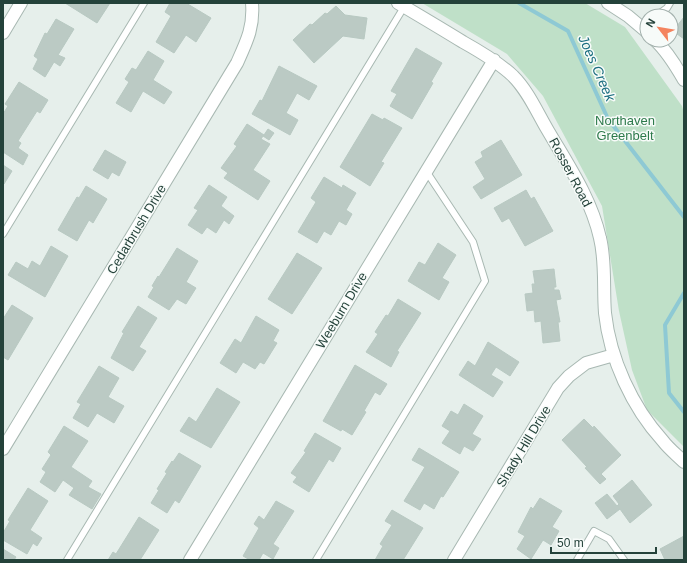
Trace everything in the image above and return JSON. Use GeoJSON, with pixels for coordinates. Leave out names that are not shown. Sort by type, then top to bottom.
{"type":"FeatureCollection","features":[{"type":"Feature","properties":{"kind":"street"},"geometry":{"type":"LineString","coordinates":[[3,32],[21,3]]}},
{"type":"Feature","properties":{"kind":"street","name":"Cedarbrush Drive"},"geometry":{"type":"LineString","coordinates":[[3,449],[237,63],[246,45],[252,26],[252,3]]}},
{"type":"Feature","properties":{"kind":"street"},"geometry":{"type":"LineString","coordinates":[[608,3],[639,23]]}},
{"type":"Feature","properties":{"kind":"street","name":"Rosser Road"},"geometry":{"type":"LineString","coordinates":[[401,5],[494,60],[514,77],[527,94],[585,194],[596,220],[602,254],[605,314],[614,355],[627,389],[652,428],[684,462]]}},
{"type":"Feature","properties":{"kind":"street"},"geometry":{"type":"LineString","coordinates":[[663,48],[684,80]]}},
{"type":"Feature","properties":{"kind":"street","name":"Weeburn Drive"},"geometry":{"type":"LineString","coordinates":[[190,560],[494,60]]}},
{"type":"Feature","properties":{"kind":"street","name":"Shady Hill Drive"},"geometry":{"type":"LineString","coordinates":[[454,560],[558,388],[569,376],[586,363],[614,355]]}},
{"type":"Feature","properties":{"kind":"lane"},"geometry":{"type":"LineString","coordinates":[[3,234],[144,3]]}},
{"type":"Feature","properties":{"kind":"lane"},"geometry":{"type":"LineString","coordinates":[[67,560],[401,5]]}},
{"type":"Feature","properties":{"kind":"lane"},"geometry":{"type":"LineString","coordinates":[[316,560],[485,281],[473,242],[426,171]]}},
{"type":"Feature","properties":{"kind":"lane"},"geometry":{"type":"LineString","coordinates":[[577,560],[594,531],[609,539],[624,560]]}},
{"type":"Feature","properties":{"kind":"green space","name":"Northaven Greenbelt"},"geometry":{"type":"Polygon","coordinates":[[[422,3],[585,3],[625,27],[682,106],[684,113],[684,447],[647,410],[632,370],[619,311],[602,206],[543,96],[507,54],[422,3]]]}},
{"type":"Feature","properties":{"kind":"building"},"geometry":{"type":"Polygon","coordinates":[[[65,3],[110,3],[97,23],[65,3]]]}},
{"type":"Feature","properties":{"kind":"building"},"geometry":{"type":"Polygon","coordinates":[[[170,3],[186,3],[211,18],[196,42],[186,35],[174,53],[156,42],[171,16],[165,12],[170,3]]]}},
{"type":"Feature","properties":{"kind":"building"},"geometry":{"type":"Polygon","coordinates":[[[336,6],[345,15],[367,18],[364,39],[343,36],[314,63],[293,40],[310,24],[312,25],[325,13],[327,14],[336,6]]]}},
{"type":"Feature","properties":{"kind":"building"},"geometry":{"type":"Polygon","coordinates":[[[684,17],[684,39],[679,35],[679,23],[684,17]]]}},
{"type":"Feature","properties":{"kind":"building"},"geometry":{"type":"Polygon","coordinates":[[[56,19],[74,29],[58,55],[65,58],[60,66],[54,62],[45,77],[33,69],[38,59],[34,56],[45,33],[47,34],[56,19]]]}},
{"type":"Feature","properties":{"kind":"building"},"geometry":{"type":"Polygon","coordinates":[[[416,48],[442,63],[431,82],[433,83],[412,119],[390,106],[397,94],[391,91],[416,48]]]}},
{"type":"Feature","properties":{"kind":"building"},"geometry":{"type":"Polygon","coordinates":[[[148,51],[164,61],[153,80],[172,92],[164,104],[143,91],[131,112],[116,103],[129,82],[125,79],[132,68],[136,70],[148,51]]]}},
{"type":"Feature","properties":{"kind":"building"},"geometry":{"type":"Polygon","coordinates":[[[279,66],[317,86],[309,100],[297,93],[286,113],[298,120],[290,135],[252,114],[260,100],[262,101],[279,66]]]}},
{"type":"Feature","properties":{"kind":"building"},"geometry":{"type":"Polygon","coordinates":[[[19,82],[48,100],[40,113],[37,111],[18,141],[21,143],[18,148],[28,155],[23,165],[3,152],[3,114],[8,106],[5,104],[19,82]]]}},
{"type":"Feature","properties":{"kind":"building"},"geometry":{"type":"Polygon","coordinates":[[[372,114],[383,120],[384,118],[402,128],[381,162],[384,163],[370,186],[340,167],[372,114]]]}},
{"type":"Feature","properties":{"kind":"building"},"geometry":{"type":"Polygon","coordinates":[[[247,124],[264,135],[268,129],[274,133],[269,140],[263,136],[261,139],[270,144],[253,170],[270,181],[258,200],[224,178],[228,173],[221,168],[237,146],[234,144],[247,124]]]}},
{"type":"Feature","properties":{"kind":"building"},"geometry":{"type":"Polygon","coordinates":[[[501,140],[522,175],[481,199],[473,187],[485,179],[475,162],[483,157],[481,152],[501,140]]]}},
{"type":"Feature","properties":{"kind":"building"},"geometry":{"type":"Polygon","coordinates":[[[105,150],[126,162],[119,176],[112,172],[108,179],[93,170],[105,150]]]}},
{"type":"Feature","properties":{"kind":"building"},"geometry":{"type":"Polygon","coordinates":[[[3,165],[12,171],[4,184],[3,183],[3,165]]]}},
{"type":"Feature","properties":{"kind":"building"},"geometry":{"type":"Polygon","coordinates":[[[324,177],[342,188],[343,185],[356,193],[346,210],[352,214],[346,225],[339,221],[331,235],[324,231],[317,243],[298,232],[316,202],[311,198],[324,177]]]}},
{"type":"Feature","properties":{"kind":"building"},"geometry":{"type":"Polygon","coordinates":[[[209,185],[227,197],[221,206],[234,216],[229,224],[224,220],[216,233],[207,227],[202,234],[188,225],[198,210],[194,208],[209,185]]]}},
{"type":"Feature","properties":{"kind":"building"},"geometry":{"type":"Polygon","coordinates":[[[86,186],[107,199],[93,223],[89,220],[77,241],[58,230],[77,197],[79,198],[86,186]]]}},
{"type":"Feature","properties":{"kind":"building"},"geometry":{"type":"Polygon","coordinates":[[[526,190],[531,199],[534,197],[553,231],[525,246],[509,218],[502,222],[494,208],[526,190]]]}},
{"type":"Feature","properties":{"kind":"building"},"geometry":{"type":"Polygon","coordinates":[[[438,243],[456,255],[442,278],[449,282],[439,300],[408,281],[419,262],[425,265],[438,243]]]}},
{"type":"Feature","properties":{"kind":"building"},"geometry":{"type":"Polygon","coordinates":[[[51,246],[68,256],[45,297],[8,275],[16,262],[28,269],[32,261],[40,266],[51,246]]]}},
{"type":"Feature","properties":{"kind":"building"},"geometry":{"type":"Polygon","coordinates":[[[177,248],[198,261],[186,282],[196,288],[186,304],[177,299],[169,310],[148,297],[154,287],[152,286],[177,248]]]}},
{"type":"Feature","properties":{"kind":"building"},"geometry":{"type":"Polygon","coordinates":[[[297,253],[322,268],[292,314],[268,299],[297,253]]]}},
{"type":"Feature","properties":{"kind":"building"},"geometry":{"type":"Polygon","coordinates":[[[554,269],[556,287],[554,287],[554,290],[559,290],[561,299],[556,300],[560,322],[558,322],[560,341],[543,343],[541,321],[535,322],[534,310],[527,311],[525,294],[533,293],[532,284],[535,284],[533,271],[554,269]]]}},
{"type":"Feature","properties":{"kind":"building"},"geometry":{"type":"Polygon","coordinates":[[[398,299],[421,313],[397,351],[399,352],[391,367],[366,352],[378,334],[375,332],[386,315],[388,316],[398,299]]]}},
{"type":"Feature","properties":{"kind":"building"},"geometry":{"type":"Polygon","coordinates":[[[12,305],[33,318],[8,360],[3,357],[3,319],[12,305]]]}},
{"type":"Feature","properties":{"kind":"building"},"geometry":{"type":"Polygon","coordinates":[[[138,306],[157,318],[139,347],[146,351],[133,371],[111,358],[124,333],[122,332],[138,306]]]}},
{"type":"Feature","properties":{"kind":"building"},"geometry":{"type":"Polygon","coordinates":[[[256,316],[279,330],[273,341],[277,343],[264,364],[260,362],[255,369],[243,362],[236,373],[220,363],[235,339],[241,343],[256,316]]]}},
{"type":"Feature","properties":{"kind":"building"},"geometry":{"type":"Polygon","coordinates":[[[488,342],[519,362],[510,376],[496,367],[491,375],[503,382],[493,397],[459,375],[468,361],[475,366],[488,342]]]}},
{"type":"Feature","properties":{"kind":"building"},"geometry":{"type":"Polygon","coordinates":[[[355,365],[387,384],[380,395],[375,392],[364,411],[366,412],[352,435],[323,421],[355,365]]]}},
{"type":"Feature","properties":{"kind":"building"},"geometry":{"type":"Polygon","coordinates":[[[99,366],[119,378],[108,397],[124,406],[114,423],[97,413],[88,427],[73,418],[81,404],[77,402],[99,366]]]}},
{"type":"Feature","properties":{"kind":"building"},"geometry":{"type":"Polygon","coordinates":[[[217,388],[240,402],[211,448],[180,431],[189,417],[196,422],[217,388]]]}},
{"type":"Feature","properties":{"kind":"building"},"geometry":{"type":"Polygon","coordinates":[[[464,404],[483,416],[472,434],[481,439],[473,451],[464,446],[460,454],[442,443],[450,431],[442,426],[451,411],[458,415],[464,404]]]}},
{"type":"Feature","properties":{"kind":"building"},"geometry":{"type":"Polygon","coordinates":[[[584,419],[593,428],[594,426],[621,455],[601,474],[606,479],[600,484],[585,468],[587,467],[562,440],[584,419]]]}},
{"type":"Feature","properties":{"kind":"building"},"geometry":{"type":"Polygon","coordinates":[[[64,426],[88,441],[71,467],[92,481],[88,487],[101,494],[92,509],[69,495],[74,488],[63,480],[55,492],[40,482],[46,472],[42,469],[51,455],[48,452],[64,426]]]}},
{"type":"Feature","properties":{"kind":"building"},"geometry":{"type":"Polygon","coordinates":[[[315,433],[341,448],[333,462],[329,459],[309,492],[293,482],[297,477],[291,473],[306,452],[304,451],[315,433]]]}},
{"type":"Feature","properties":{"kind":"building"},"geometry":{"type":"Polygon","coordinates":[[[419,448],[459,472],[443,497],[441,496],[434,509],[424,503],[420,510],[404,501],[425,467],[412,460],[419,448]]]}},
{"type":"Feature","properties":{"kind":"building"},"geometry":{"type":"Polygon","coordinates":[[[179,453],[201,466],[179,503],[175,500],[167,513],[151,503],[159,490],[157,489],[167,473],[165,472],[179,453]]]}},
{"type":"Feature","properties":{"kind":"building"},"geometry":{"type":"Polygon","coordinates":[[[632,480],[652,505],[630,523],[620,509],[607,519],[595,503],[607,494],[617,506],[619,504],[613,496],[632,480]]]}},
{"type":"Feature","properties":{"kind":"building"},"geometry":{"type":"Polygon","coordinates":[[[28,488],[48,501],[30,530],[42,538],[37,546],[33,543],[27,554],[3,540],[3,533],[10,521],[8,520],[28,488]]]}},
{"type":"Feature","properties":{"kind":"building"},"geometry":{"type":"Polygon","coordinates":[[[540,498],[562,511],[552,527],[559,531],[551,545],[543,540],[531,559],[517,549],[525,536],[518,532],[531,507],[533,509],[540,498]]]}},
{"type":"Feature","properties":{"kind":"building"},"geometry":{"type":"Polygon","coordinates":[[[276,501],[294,511],[273,544],[279,548],[273,559],[263,553],[259,560],[250,560],[243,556],[259,528],[254,524],[259,516],[264,520],[276,501]]]}},
{"type":"Feature","properties":{"kind":"building"},"geometry":{"type":"Polygon","coordinates":[[[392,510],[423,528],[403,560],[375,560],[383,546],[380,544],[392,525],[385,521],[392,510]]]}},
{"type":"Feature","properties":{"kind":"building"},"geometry":{"type":"Polygon","coordinates":[[[139,517],[159,530],[140,560],[108,560],[113,552],[116,554],[139,517]]]}},
{"type":"Feature","properties":{"kind":"building"},"geometry":{"type":"Polygon","coordinates":[[[684,536],[684,560],[665,560],[660,549],[684,536]]]}},
{"type":"Feature","properties":{"kind":"building"},"geometry":{"type":"Polygon","coordinates":[[[3,549],[16,557],[14,560],[3,560],[3,549]]]}},
{"type":"Feature","properties":{"kind":"waterway","name":"Joes Creek"},"geometry":{"type":"LineString","coordinates":[[519,3],[568,31],[608,119],[684,217]]}},
{"type":"Feature","properties":{"kind":"waterway","name":"Joes Creek"},"geometry":{"type":"LineString","coordinates":[[684,293],[665,325],[669,393],[684,412]]}}]}
